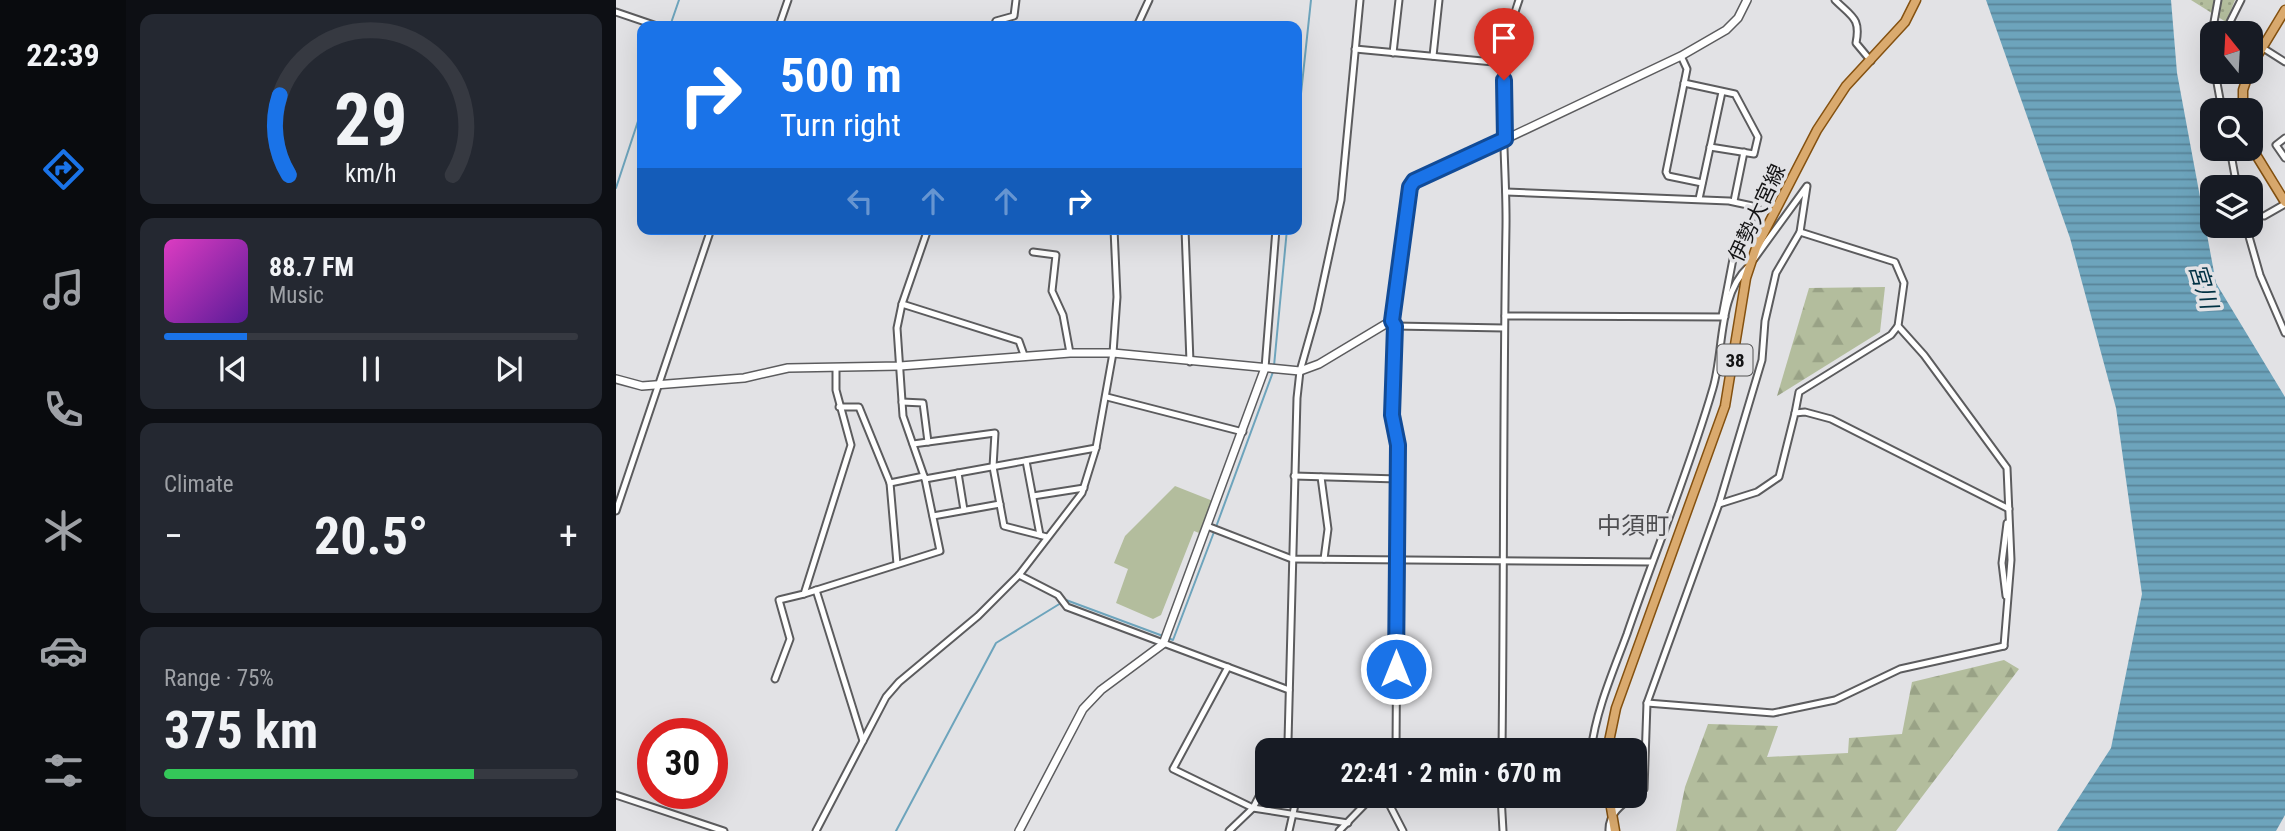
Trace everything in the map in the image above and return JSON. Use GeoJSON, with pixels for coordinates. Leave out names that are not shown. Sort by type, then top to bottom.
{"type":"FeatureCollection","features":[{"type":"Feature","properties":{"kind":"main road","name":"伊勢大宮線"},"geometry":{"type":"LineString","coordinates":[[1610,738],[1616,708],[1725,406],[1751,264],[1817,130],[1846,86],[1905,22],[1916,0]]}},
{"type":"Feature","properties":{"kind":"main road"},"geometry":{"type":"LineString","coordinates":[[2263,48],[2285,10]]}},
{"type":"Feature","properties":{"kind":"main road"},"geometry":{"type":"LineString","coordinates":[[2260,161],[2285,203]]}},
{"type":"Feature","properties":{"kind":"main road"},"geometry":{"type":"LineString","coordinates":[[1611,808],[1615,831]]}},
{"type":"Feature","properties":{"kind":"street"},"geometry":{"type":"LineString","coordinates":[[781,21],[788,0]]}},
{"type":"Feature","properties":{"kind":"street"},"geometry":{"type":"LineString","coordinates":[[996,21],[1014,16],[1016,0]]}},
{"type":"Feature","properties":{"kind":"street"},"geometry":{"type":"LineString","coordinates":[[1139,21],[1149,0]]}},
{"type":"Feature","properties":{"kind":"street"},"geometry":{"type":"LineString","coordinates":[[1288,738],[1294,476],[1300,371],[1317,311],[1341,200],[1360,0]]}},
{"type":"Feature","properties":{"kind":"street"},"geometry":{"type":"LineString","coordinates":[[1393,53],[1399,0]]}},
{"type":"Feature","properties":{"kind":"street"},"geometry":{"type":"LineString","coordinates":[[1433,56],[1439,0]]}},
{"type":"Feature","properties":{"kind":"street"},"geometry":{"type":"LineString","coordinates":[[1502,738],[1506,192],[1504,63],[1519,0]]}},
{"type":"Feature","properties":{"kind":"street"},"geometry":{"type":"LineString","coordinates":[[1396,738],[1398,445],[1392,415],[1394,323],[1411,184],[1681,56],[1726,30],[1738,18],[1747,0]]}},
{"type":"Feature","properties":{"kind":"street"},"geometry":{"type":"LineString","coordinates":[[1835,0],[1857,21],[1860,28],[1856,44],[1871,61]]}},
{"type":"Feature","properties":{"kind":"street"},"geometry":{"type":"LineString","coordinates":[[2214,21],[2218,0]]}},
{"type":"Feature","properties":{"kind":"street"},"geometry":{"type":"LineString","coordinates":[[2230,21],[2240,1]]}},
{"type":"Feature","properties":{"kind":"street"},"geometry":{"type":"LineString","coordinates":[[616,12],[642,21]]}},
{"type":"Feature","properties":{"kind":"street"},"geometry":{"type":"LineString","coordinates":[[2263,48],[2285,62]]}},
{"type":"Feature","properties":{"kind":"street"},"geometry":{"type":"LineString","coordinates":[[1355,49],[1504,63]]}},
{"type":"Feature","properties":{"kind":"street"},"geometry":{"type":"LineString","coordinates":[[1681,56],[1686,69],[1666,172],[1668,176],[1702,183]]}},
{"type":"Feature","properties":{"kind":"street"},"geometry":{"type":"LineString","coordinates":[[1684,83],[1735,94],[1758,137],[1755,154],[1710,147]]}},
{"type":"Feature","properties":{"kind":"street"},"geometry":{"type":"LineString","coordinates":[[1699,199],[1722,92]]}},
{"type":"Feature","properties":{"kind":"street"},"geometry":{"type":"LineString","coordinates":[[2285,138],[2276,145],[2285,158]]}},
{"type":"Feature","properties":{"kind":"street"},"geometry":{"type":"LineString","coordinates":[[1734,201],[1744,152]]}},
{"type":"Feature","properties":{"kind":"street"},"geometry":{"type":"LineString","coordinates":[[1609,831],[1612,814],[1644,789],[1647,703],[1719,504],[1762,360],[1765,321],[1776,272],[1800,232],[1807,186],[1751,264],[1742,272],[1724,316]]}},
{"type":"Feature","properties":{"kind":"street"},"geometry":{"type":"LineString","coordinates":[[1506,192],[1734,201],[1757,207],[1733,259],[1718,371],[1700,433],[1598,715],[1594,738]]}},
{"type":"Feature","properties":{"kind":"street"},"geometry":{"type":"LineString","coordinates":[[2264,216],[2285,203]]}},
{"type":"Feature","properties":{"kind":"street"},"geometry":{"type":"LineString","coordinates":[[1719,504],[1757,492],[1779,477],[1799,392],[1891,335],[1898,326],[1904,283],[1895,262],[1800,232]]}},
{"type":"Feature","properties":{"kind":"street"},"geometry":{"type":"LineString","coordinates":[[616,511],[709,235]]}},
{"type":"Feature","properties":{"kind":"street"},"geometry":{"type":"LineString","coordinates":[[775,679],[790,639],[779,600],[940,551],[925,478],[902,402],[897,328],[902,304],[926,235]]}},
{"type":"Feature","properties":{"kind":"street"},"geometry":{"type":"LineString","coordinates":[[816,831],[881,705],[898,682],[978,616],[1019,575],[1043,536],[1084,488],[1107,397],[1113,353],[1117,297],[1114,235]]}},
{"type":"Feature","properties":{"kind":"street"},"geometry":{"type":"LineString","coordinates":[[1185,235],[1190,362]]}},
{"type":"Feature","properties":{"kind":"street"},"geometry":{"type":"LineString","coordinates":[[1022,830],[1090,700],[1165,640],[1268,368],[1276,235]]}},
{"type":"Feature","properties":{"kind":"street"},"geometry":{"type":"LineString","coordinates":[[2249,238],[2260,275],[2285,333]]}},
{"type":"Feature","properties":{"kind":"street"},"geometry":{"type":"LineString","coordinates":[[1033,252],[1056,255],[1052,291],[1063,315],[1070,353]]}},
{"type":"Feature","properties":{"kind":"street"},"geometry":{"type":"LineString","coordinates":[[902,304],[1019,341],[1024,355]]}},
{"type":"Feature","properties":{"kind":"street"},"geometry":{"type":"LineString","coordinates":[[1504,316],[1724,316]]}},
{"type":"Feature","properties":{"kind":"street"},"geometry":{"type":"LineString","coordinates":[[616,379],[642,386],[744,379],[788,368],[900,366],[1070,353],[1113,353],[1300,371],[1319,364],[1371,330],[1394,323],[1504,328]]}},
{"type":"Feature","properties":{"kind":"street"},"geometry":{"type":"LineString","coordinates":[[1647,703],[1773,713],[1835,700],[1900,669],[2004,646],[2008,607],[2002,563],[2009,507],[2007,468],[1924,355],[1898,326]]}},
{"type":"Feature","properties":{"kind":"street"},"geometry":{"type":"LineString","coordinates":[[804,594],[851,445],[839,407],[836,368]]}},
{"type":"Feature","properties":{"kind":"street"},"geometry":{"type":"LineString","coordinates":[[1107,397],[1244,432]]}},
{"type":"Feature","properties":{"kind":"street"},"geometry":{"type":"LineString","coordinates":[[902,402],[923,403],[928,442]]}},
{"type":"Feature","properties":{"kind":"street"},"geometry":{"type":"LineString","coordinates":[[839,407],[859,407],[890,482],[897,564]]}},
{"type":"Feature","properties":{"kind":"street"},"geometry":{"type":"LineString","coordinates":[[1795,413],[1805,412],[1831,419],[2009,507]]}},
{"type":"Feature","properties":{"kind":"street"},"geometry":{"type":"LineString","coordinates":[[913,444],[995,433],[993,467],[1004,526],[1043,536]]}},
{"type":"Feature","properties":{"kind":"street"},"geometry":{"type":"LineString","coordinates":[[890,482],[958,473],[1096,448]]}},
{"type":"Feature","properties":{"kind":"street"},"geometry":{"type":"LineString","coordinates":[[1026,461],[1043,536]]}},
{"type":"Feature","properties":{"kind":"street"},"geometry":{"type":"LineString","coordinates":[[958,473],[964,510]]}},
{"type":"Feature","properties":{"kind":"street"},"geometry":{"type":"LineString","coordinates":[[1294,476],[1398,479]]}},
{"type":"Feature","properties":{"kind":"street"},"geometry":{"type":"LineString","coordinates":[[1321,477],[1328,529],[1324,559]]}},
{"type":"Feature","properties":{"kind":"street"},"geometry":{"type":"LineString","coordinates":[[1033,496],[1084,488]]}},
{"type":"Feature","properties":{"kind":"street"},"geometry":{"type":"LineString","coordinates":[[933,516],[1000,504]]}},
{"type":"Feature","properties":{"kind":"street"},"geometry":{"type":"LineString","coordinates":[[1209,527],[1292,559],[1652,562]]}},
{"type":"Feature","properties":{"kind":"street"},"geometry":{"type":"LineString","coordinates":[[1019,575],[1063,602],[1289,690]]}},
{"type":"Feature","properties":{"kind":"street"},"geometry":{"type":"LineString","coordinates":[[816,590],[863,741]]}},
{"type":"Feature","properties":{"kind":"street"},"geometry":{"type":"LineString","coordinates":[[1228,667],[1173,769],[1252,808],[1294,812],[1348,823]]}},
{"type":"Feature","properties":{"kind":"street"},"geometry":{"type":"LineString","coordinates":[[616,795],[724,831]]}},
{"type":"Feature","properties":{"kind":"street"},"geometry":{"type":"LineString","coordinates":[[1229,831],[1255,803]]}},
{"type":"Feature","properties":{"kind":"street"},"geometry":{"type":"LineString","coordinates":[[1289,831],[1295,808]]}},
{"type":"Feature","properties":{"kind":"street"},"geometry":{"type":"LineString","coordinates":[[1339,831],[1362,808]]}},
{"type":"Feature","properties":{"kind":"street"},"geometry":{"type":"LineString","coordinates":[[1391,808],[1403,831]]}},
{"type":"Feature","properties":{"kind":"street"},"geometry":{"type":"LineString","coordinates":[[1502,808],[1503,831]]}},
{"type":"Feature","properties":{"kind":"green space"},"geometry":{"type":"Polygon","coordinates":[[[2191,0],[2235,0],[2224,21],[2191,0]]]}},
{"type":"Feature","properties":{"kind":"green space"},"geometry":{"type":"Polygon","coordinates":[[[1885,287],[1880,332],[1777,396],[1809,288],[1885,287]]]}},
{"type":"Feature","properties":{"kind":"green space"},"geometry":{"type":"Polygon","coordinates":[[[1175,486],[1213,501],[1199,533],[1194,531],[1161,615],[1153,619],[1116,603],[1128,569],[1114,563],[1125,536],[1175,486]]]}},
{"type":"Feature","properties":{"kind":"green space"},"geometry":{"type":"Polygon","coordinates":[[[2004,660],[2019,669],[1896,831],[1676,831],[1685,787],[1708,724],[1778,726],[1767,757],[1848,753],[1849,738],[1902,734],[1912,682],[2004,660]]]}},
{"type":"Feature","properties":{"kind":"water","name":"宮川"},"geometry":{"type":"Polygon","coordinates":[[[1986,0],[2171,0],[2177,73],[2200,197],[2200,238],[2208,238],[2216,283],[2285,397],[2285,815],[2276,831],[2057,831],[2111,748],[2142,594],[2116,408],[2070,238],[1986,0]]]}},
{"type":"Feature","properties":{"kind":"waterway"},"geometry":{"type":"LineString","coordinates":[[672,21],[679,0]]}},
{"type":"Feature","properties":{"kind":"waterway"},"geometry":{"type":"LineString","coordinates":[[1302,84],[1311,0]]}},
{"type":"Feature","properties":{"kind":"waterway"},"geometry":{"type":"LineString","coordinates":[[616,188],[637,124]]}},
{"type":"Feature","properties":{"kind":"waterway"},"geometry":{"type":"LineString","coordinates":[[1274,366],[1286,235]]}},
{"type":"Feature","properties":{"kind":"waterway"},"geometry":{"type":"LineString","coordinates":[[1216,527],[1273,372]]}},
{"type":"Feature","properties":{"kind":"waterway"},"geometry":{"type":"LineString","coordinates":[[1168,638],[1173,640],[1214,532]]}},
{"type":"Feature","properties":{"kind":"waterway"},"geometry":{"type":"LineString","coordinates":[[1066,600],[1163,636]]}},
{"type":"Feature","properties":{"kind":"waterway"},"geometry":{"type":"LineString","coordinates":[[896,831],[996,643],[1061,603]]}},
{"type":"Feature","properties":{"kind":"district","name":"中須町"},"geometry":{"type":"Point","coordinates":[1633,526]}},
{"type":"Feature","properties":{"kind":"route"},"geometry":{"type":"LineString","coordinates":[[1396,669],[1398,445],[1392,415],[1395,326],[1392,321],[1395,315],[1410,187],[1414,181],[1505,139],[1504,80]]}}]}
